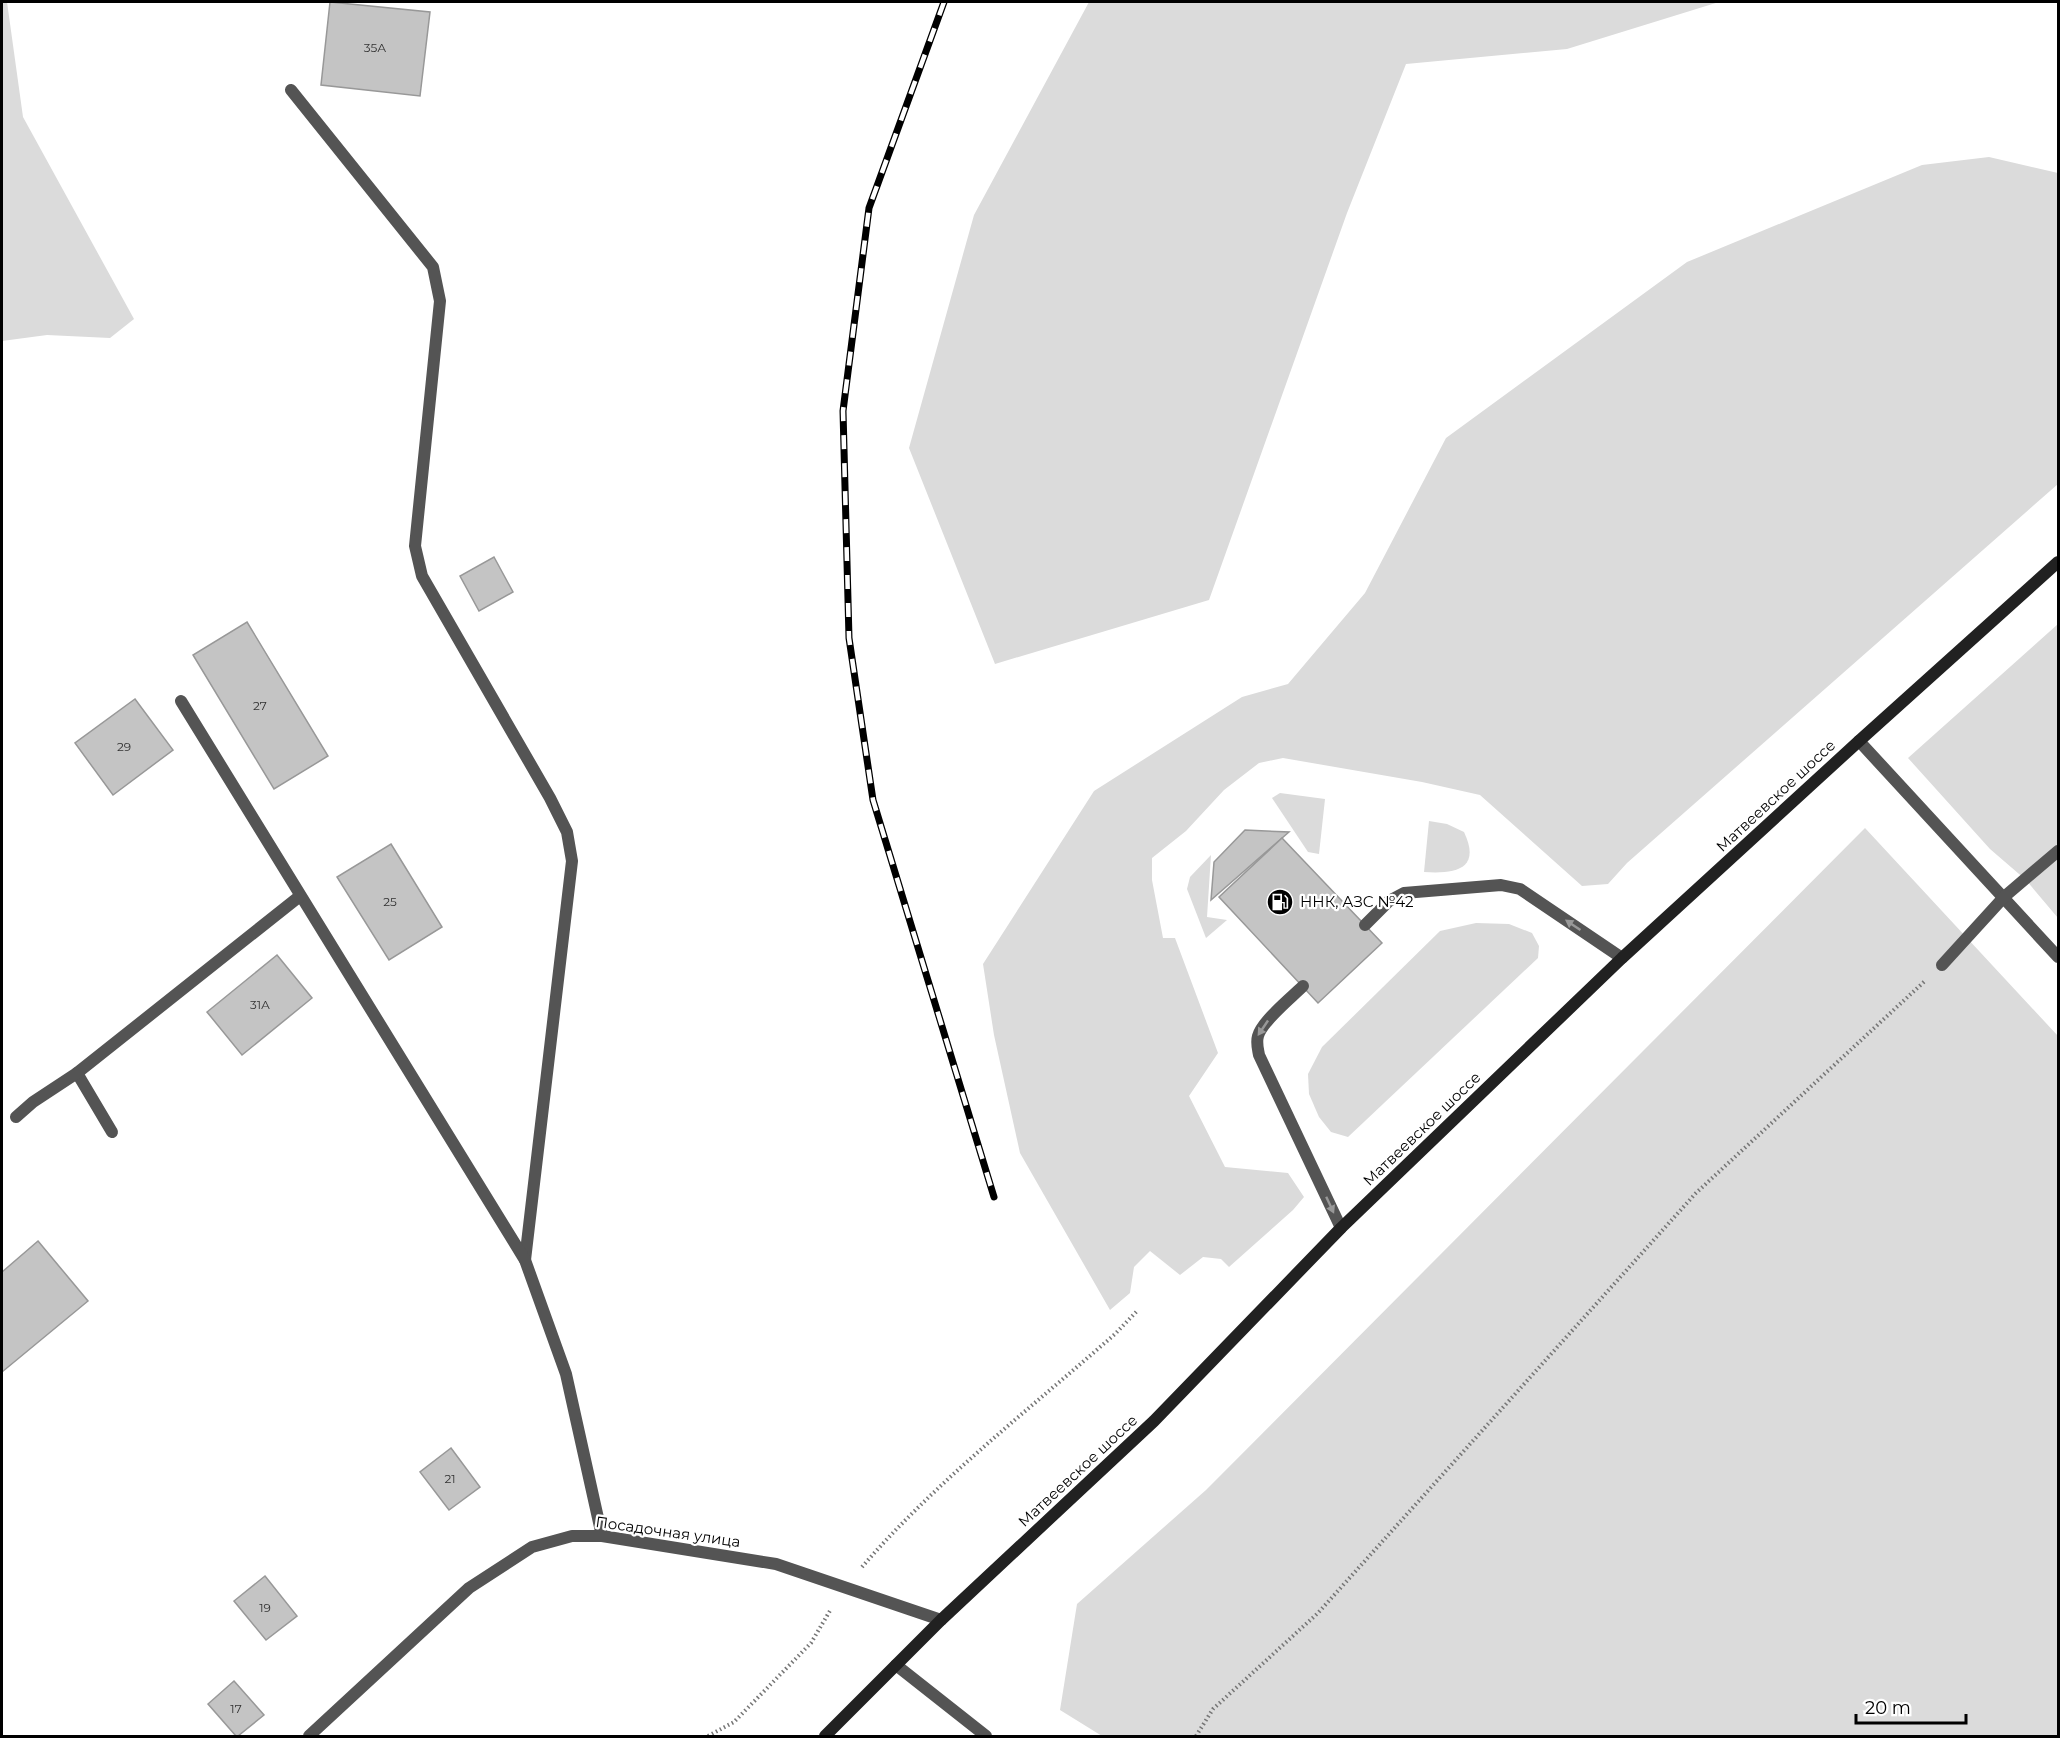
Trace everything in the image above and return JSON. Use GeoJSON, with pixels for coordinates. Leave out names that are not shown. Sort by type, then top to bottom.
{"type":"FeatureCollection","features":[{"type":"Feature","properties":{"kind":"main road","name":"Матвеевское шоссе"},"geometry":{"type":"LineString","coordinates":[[825,1737],[941,1620],[1154,1421],[1341,1228],[1622,958],[2058,562]]}},
{"type":"Feature","properties":{"kind":"street"},"geometry":{"type":"LineString","coordinates":[[291,90],[433,267],[440,301],[415,546],[422,576],[567,832],[572,861],[525,1260]]}},
{"type":"Feature","properties":{"kind":"street"},"geometry":{"type":"LineString","coordinates":[[181,701],[525,1260],[566,1374],[602,1536]]}},
{"type":"Feature","properties":{"kind":"street"},"geometry":{"type":"LineString","coordinates":[[1859,741],[2058,957]]}},
{"type":"Feature","properties":{"kind":"street"},"geometry":{"type":"LineString","coordinates":[[1942,965],[2004,897],[2058,851]]}},
{"type":"Feature","properties":{"kind":"street"},"geometry":{"type":"LineString","coordinates":[[1365,925],[1389,901],[1404,893],[1501,885],[1520,889],[1622,958]]}},
{"type":"Feature","properties":{"kind":"street"},"geometry":{"type":"LineString","coordinates":[[16,1117],[33,1102],[77,1073],[300,896]]}},
{"type":"Feature","properties":{"kind":"street"},"geometry":{"type":"LineString","coordinates":[[1304,986],[1263,1026],[1258,1035],[1257,1045],[1259,1055],[1341,1228]]}},
{"type":"Feature","properties":{"kind":"street"},"geometry":{"type":"LineString","coordinates":[[77,1073],[112,1132]]}},
{"type":"Feature","properties":{"kind":"street","name":"Посадочная улица"},"geometry":{"type":"LineString","coordinates":[[309,1737],[469,1588],[532,1547],[572,1536],[602,1536],[776,1564],[941,1620]]}},
{"type":"Feature","properties":{"kind":"street"},"geometry":{"type":"LineString","coordinates":[[896,1665],[986,1737]]}},
{"type":"Feature","properties":{"kind":"path"},"geometry":{"type":"LineString","coordinates":[[1196,1737],[1213,1709],[1318,1613],[1696,1193],[1942,965]]}},
{"type":"Feature","properties":{"kind":"path"},"geometry":{"type":"LineString","coordinates":[[708,1737],[734,1722],[811,1643],[845,1587],[887,1538],[948,1480],[1115,1334],[1138,1310]]}},
{"type":"Feature","properties":{"kind":"shaded area"},"geometry":{"type":"Polygon","coordinates":[[[2,2],[7,2],[23,117],[134,319],[110,338],[47,335],[2,341],[2,2]]]}},
{"type":"Feature","properties":{"kind":"shaded area"},"geometry":{"type":"Polygon","coordinates":[[[1089,2],[1719,2],[1567,49],[1406,64],[1347,213],[1209,600],[995,664],[909,448],[974,215],[1089,2]]]}},
{"type":"Feature","properties":{"kind":"shaded area"},"geometry":{"type":"Polygon","coordinates":[[[1989,157],[2058,173],[2058,484],[1627,863],[1608,884],[1582,886],[1480,795],[1422,782],[1283,758],[1259,763],[1224,790],[1186,831],[1152,858],[1152,880],[1163,938],[1175,938],[1218,1053],[1189,1096],[1225,1167],[1288,1173],[1304,1197],[1293,1210],[1229,1267],[1221,1259],[1203,1257],[1180,1275],[1150,1251],[1134,1267],[1130,1293],[1110,1310],[1020,1153],[994,1035],[983,964],[1094,791],[1242,697],[1288,684],[1365,593],[1446,438],[1687,262],[1922,165],[1989,157]]]}},
{"type":"Feature","properties":{"kind":"shaded area"},"geometry":{"type":"Polygon","coordinates":[[[2058,624],[2058,918],[2026,880],[1990,849],[1908,758],[2058,624]]]}},
{"type":"Feature","properties":{"kind":"shaded area"},"geometry":{"type":"Polygon","coordinates":[[[1280,793],[1325,799],[1319,854],[1308,852],[1272,798],[1280,793]]]}},
{"type":"Feature","properties":{"kind":"shaded area"},"geometry":{"type":"Polygon","coordinates":[[[1429,821],[1447,824],[1464,832],[1470,855],[1462,867],[1445,872],[1424,872],[1429,821]]]}},
{"type":"Feature","properties":{"kind":"shaded area"},"geometry":{"type":"Polygon","coordinates":[[[1865,828],[2058,1036],[2058,1736],[1102,1736],[1060,1710],[1077,1604],[1206,1490],[1865,828]]]}},
{"type":"Feature","properties":{"kind":"shaded area"},"geometry":{"type":"Polygon","coordinates":[[[1211,855],[1207,917],[1227,920],[1206,938],[1187,889],[1190,877],[1211,855]]]}},
{"type":"Feature","properties":{"kind":"shaded area"},"geometry":{"type":"Polygon","coordinates":[[[1476,923],[1509,924],[1532,933],[1539,946],[1538,958],[1348,1137],[1331,1132],[1319,1117],[1309,1094],[1308,1074],[1322,1047],[1440,931],[1476,923]]]}},
{"type":"Feature","properties":{"kind":"building"},"geometry":{"type":"Polygon","coordinates":[[[330,2],[430,12],[420,96],[321,85],[330,2]]]}},
{"type":"Feature","properties":{"kind":"building"},"geometry":{"type":"Polygon","coordinates":[[[494,557],[513,592],[479,611],[460,576],[494,557]]]}},
{"type":"Feature","properties":{"kind":"building"},"geometry":{"type":"Polygon","coordinates":[[[247,622],[328,756],[274,789],[193,655],[247,622]]]}},
{"type":"Feature","properties":{"kind":"building"},"geometry":{"type":"Polygon","coordinates":[[[135,699],[173,750],[113,795],[75,743],[135,699]]]}},
{"type":"Feature","properties":{"kind":"building"},"geometry":{"type":"Polygon","coordinates":[[[1245,830],[1289,832],[1211,900],[1214,862],[1245,830]]]}},
{"type":"Feature","properties":{"kind":"building"},"geometry":{"type":"Polygon","coordinates":[[[1282,838],[1382,943],[1318,1003],[1219,897],[1282,838]]]}},
{"type":"Feature","properties":{"kind":"building"},"geometry":{"type":"Polygon","coordinates":[[[391,844],[442,927],[389,960],[337,877],[391,844]]]}},
{"type":"Feature","properties":{"kind":"building"},"geometry":{"type":"Polygon","coordinates":[[[277,955],[312,998],[242,1055],[207,1012],[277,955]]]}},
{"type":"Feature","properties":{"kind":"building"},"geometry":{"type":"Polygon","coordinates":[[[38,1241],[88,1301],[2,1372],[2,1272],[38,1241]]]}},
{"type":"Feature","properties":{"kind":"building"},"geometry":{"type":"Polygon","coordinates":[[[451,1448],[480,1487],[449,1510],[420,1472],[451,1448]]]}},
{"type":"Feature","properties":{"kind":"building"},"geometry":{"type":"Polygon","coordinates":[[[265,1576],[297,1616],[266,1640],[234,1601],[265,1576]]]}},
{"type":"Feature","properties":{"kind":"building"},"geometry":{"type":"Polygon","coordinates":[[[234,1681],[264,1715],[238,1736],[208,1704],[234,1681]]]}},
{"type":"Feature","properties":{"kind":"railway"},"geometry":{"type":"LineString","coordinates":[[944,2],[869,208],[843,411],[849,638],[873,800],[994,1197]]}},
{"type":"Feature","properties":{"kind":"place","name":"ННК, АЗС №42"},"geometry":{"type":"Point","coordinates":[1280,902]}}]}
